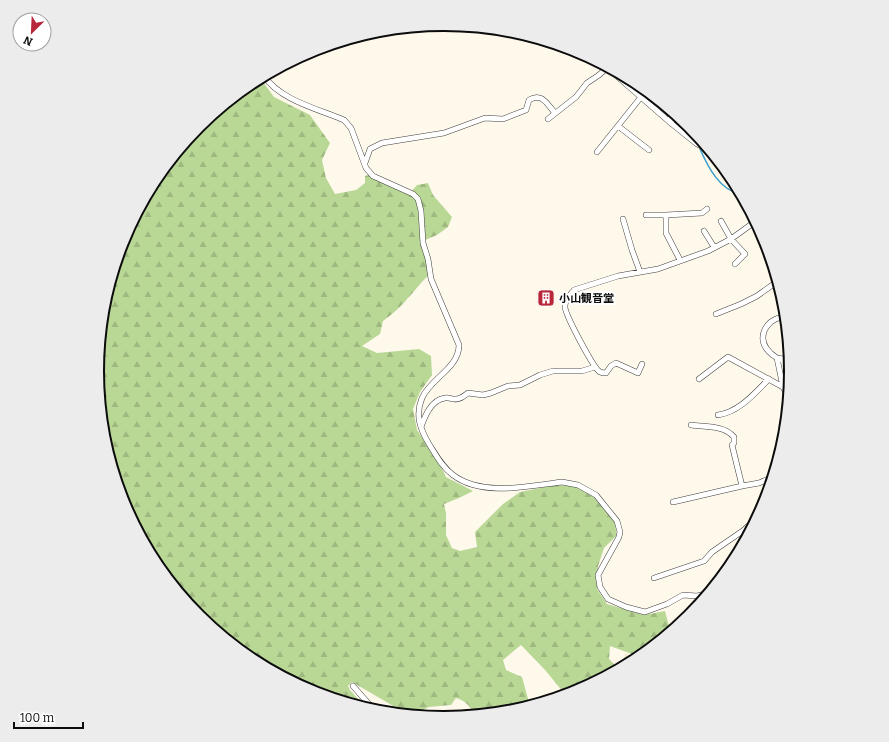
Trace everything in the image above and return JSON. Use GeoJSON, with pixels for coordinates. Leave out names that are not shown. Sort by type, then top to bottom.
{"type":"FeatureCollection","features":[{"type":"Feature","properties":{"kind":"street"},"geometry":{"type":"LineString","coordinates":[[548,119],[576,97],[587,83],[599,75],[603,70]]}},
{"type":"Feature","properties":{"kind":"street"},"geometry":{"type":"LineString","coordinates":[[267,81],[281,94],[344,120],[351,128],[366,168],[373,176],[413,194],[418,199],[422,211],[423,243],[428,259],[431,279],[459,345],[459,352],[454,362],[424,394],[419,407],[418,417],[421,428],[425,437],[444,466],[453,475],[473,484],[507,489],[570,482],[587,489],[596,495],[617,521],[620,532],[598,575],[600,588],[608,599],[626,607],[645,612],[667,604],[683,595],[700,595]]}},
{"type":"Feature","properties":{"kind":"street"},"geometry":{"type":"LineString","coordinates":[[627,84],[697,144]]}},
{"type":"Feature","properties":{"kind":"street"},"geometry":{"type":"LineString","coordinates":[[365,163],[370,149],[382,143],[444,133],[485,118],[503,119],[526,110],[529,100],[534,97],[542,98],[555,113]]}},
{"type":"Feature","properties":{"kind":"street"},"geometry":{"type":"LineString","coordinates":[[598,152],[641,97]]}},
{"type":"Feature","properties":{"kind":"street"},"geometry":{"type":"LineString","coordinates":[[671,117],[672,124]]}},
{"type":"Feature","properties":{"kind":"street"},"geometry":{"type":"LineString","coordinates":[[618,126],[649,150]]}},
{"type":"Feature","properties":{"kind":"street"},"geometry":{"type":"LineString","coordinates":[[646,215],[666,216],[702,213],[707,210]]}},
{"type":"Feature","properties":{"kind":"street"},"geometry":{"type":"LineString","coordinates":[[666,216],[666,233],[680,260]]}},
{"type":"Feature","properties":{"kind":"street"},"geometry":{"type":"LineString","coordinates":[[623,219],[640,272]]}},
{"type":"Feature","properties":{"kind":"street"},"geometry":{"type":"LineString","coordinates":[[721,221],[731,239],[745,254],[735,264]]}},
{"type":"Feature","properties":{"kind":"street"},"geometry":{"type":"LineString","coordinates":[[642,364],[638,373],[616,363],[611,366],[606,373],[600,372],[595,367],[580,342],[564,308],[566,301],[574,290],[618,276],[658,268],[708,251],[731,239],[751,225]]}},
{"type":"Feature","properties":{"kind":"street"},"geometry":{"type":"LineString","coordinates":[[704,231],[714,247]]}},
{"type":"Feature","properties":{"kind":"street"},"geometry":{"type":"LineString","coordinates":[[716,314],[757,296],[773,284]]}},
{"type":"Feature","properties":{"kind":"street"},"geometry":{"type":"LineString","coordinates":[[780,318],[772,320],[768,324],[763,334],[764,346],[777,358],[784,359]]}},
{"type":"Feature","properties":{"kind":"street"},"geometry":{"type":"LineString","coordinates":[[699,380],[728,357],[783,388]]}},
{"type":"Feature","properties":{"kind":"street"},"geometry":{"type":"LineString","coordinates":[[777,358],[783,388]]}},
{"type":"Feature","properties":{"kind":"street"},"geometry":{"type":"LineString","coordinates":[[421,428],[425,416],[438,400],[445,398],[453,400],[459,399],[468,393],[482,395],[491,393],[508,386],[520,385],[540,375],[553,371],[582,371],[595,367]]}},
{"type":"Feature","properties":{"kind":"street"},"geometry":{"type":"LineString","coordinates":[[718,415],[725,414],[745,402],[768,380]]}},
{"type":"Feature","properties":{"kind":"street"},"geometry":{"type":"LineString","coordinates":[[691,425],[721,429],[730,432],[734,437],[732,445],[742,486]]}},
{"type":"Feature","properties":{"kind":"street"},"geometry":{"type":"LineString","coordinates":[[673,502],[759,483],[766,480]]}},
{"type":"Feature","properties":{"kind":"street"},"geometry":{"type":"LineString","coordinates":[[654,578],[704,561],[712,552],[745,528]]}},
{"type":"Feature","properties":{"kind":"street"},"geometry":{"type":"LineString","coordinates":[[353,686],[366,701]]}},
{"type":"Feature","properties":{"kind":"shaded area"},"geometry":{"type":"Polygon","coordinates":[[[625,653],[630,655],[624,659],[625,653]]]}},
{"type":"Feature","properties":{"kind":"green space"},"geometry":{"type":"Polygon","coordinates":[[[264,83],[274,97],[310,115],[330,143],[322,160],[326,178],[335,194],[356,190],[365,183],[365,176],[372,174],[410,193],[417,185],[428,183],[433,195],[452,217],[448,227],[437,235],[423,241],[429,275],[402,305],[383,321],[380,334],[362,346],[377,353],[419,349],[431,356],[432,375],[420,392],[413,409],[417,430],[439,462],[446,477],[473,491],[444,504],[446,513],[446,535],[452,548],[460,551],[477,547],[475,532],[503,504],[520,492],[555,485],[572,486],[588,491],[614,520],[617,535],[604,548],[598,566],[597,589],[607,604],[644,615],[665,611],[669,627],[633,654],[610,646],[609,659],[615,665],[595,676],[562,690],[521,645],[503,660],[506,670],[522,677],[528,700],[511,704],[472,710],[463,701],[456,698],[451,705],[429,707],[422,710],[395,707],[352,682],[348,686],[358,699],[314,685],[274,665],[256,654],[220,627],[189,595],[162,560],[150,541],[130,501],[116,459],[107,415],[104,371],[107,327],[116,283],[130,241],[150,201],[175,164],[189,147],[220,115],[264,83]]]}},
{"type":"Feature","properties":{"kind":"waterway"},"geometry":{"type":"LineString","coordinates":[[700,149],[716,177],[721,183],[733,191]]}},
{"type":"Feature","properties":{"kind":"place","name":"小山観音堂"},"geometry":{"type":"Point","coordinates":[546,298]}}]}
